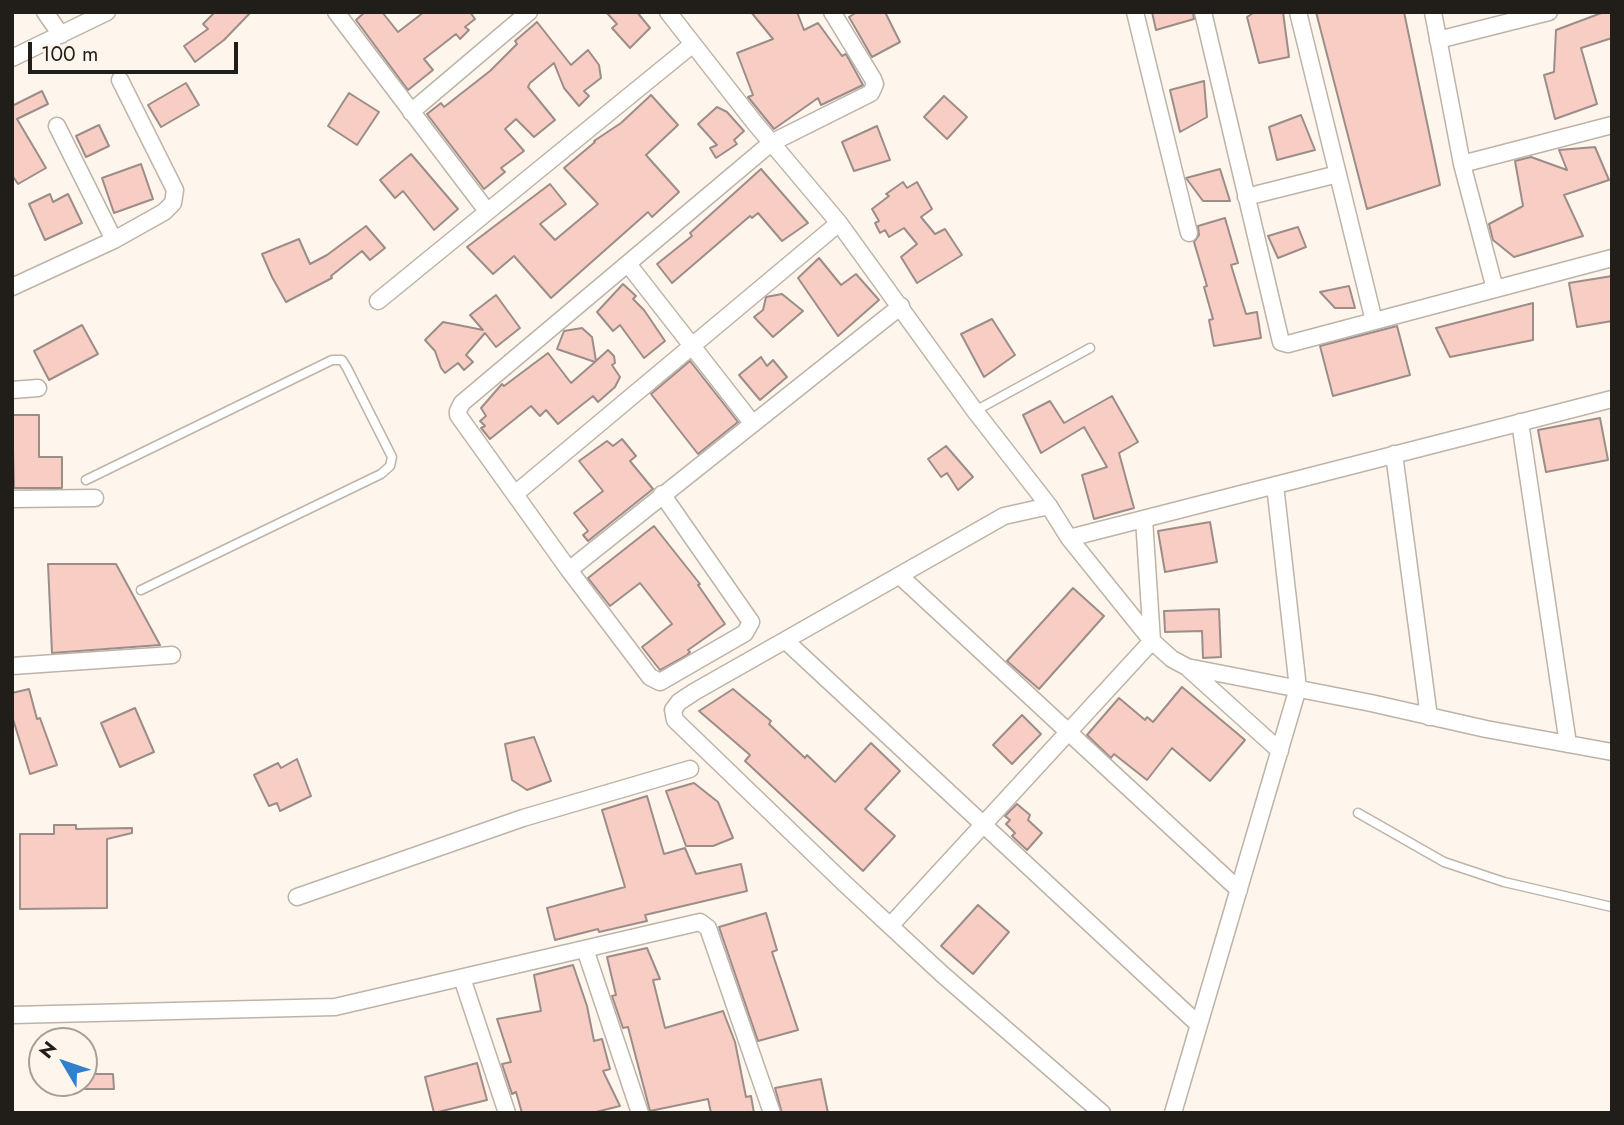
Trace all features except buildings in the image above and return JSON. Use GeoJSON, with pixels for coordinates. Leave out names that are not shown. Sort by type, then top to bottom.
{"type":"FeatureCollection","features":[{"type":"Feature","properties":{"kind":"street"},"geometry":{"type":"LineString","coordinates":[[45,12],[61,35]]}},
{"type":"Feature","properties":{"kind":"street"},"geometry":{"type":"LineString","coordinates":[[12,58],[107,12]]}},
{"type":"Feature","properties":{"kind":"street"},"geometry":{"type":"LineString","coordinates":[[336,12],[487,211]]}},
{"type":"Feature","properties":{"kind":"street"},"geometry":{"type":"LineString","coordinates":[[411,112],[529,12]]}},
{"type":"Feature","properties":{"kind":"street"},"geometry":{"type":"LineString","coordinates":[[668,12],[771,143],[839,223],[975,411],[1049,506],[1069,538],[1152,641],[1172,659],[1187,667],[1280,751]]}},
{"type":"Feature","properties":{"kind":"street"},"geometry":{"type":"LineString","coordinates":[[662,494],[751,622],[745,633],[664,681],[655,681],[569,570],[458,415],[460,407],[771,143],[867,96],[874,89],[873,79],[832,12]]}},
{"type":"Feature","properties":{"kind":"street"},"geometry":{"type":"LineString","coordinates":[[1135,12],[1189,233]]}},
{"type":"Feature","properties":{"kind":"street"},"geometry":{"type":"LineString","coordinates":[[1203,12],[1281,342],[1289,344],[1612,258]]}},
{"type":"Feature","properties":{"kind":"street"},"geometry":{"type":"LineString","coordinates":[[1298,12],[1374,321]]}},
{"type":"Feature","properties":{"kind":"street"},"geometry":{"type":"LineString","coordinates":[[1433,12],[1462,164],[1495,289]]}},
{"type":"Feature","properties":{"kind":"street"},"geometry":{"type":"LineString","coordinates":[[1438,40],[1549,12]]}},
{"type":"Feature","properties":{"kind":"street"},"geometry":{"type":"LineString","coordinates":[[378,301],[693,44]]}},
{"type":"Feature","properties":{"kind":"street"},"geometry":{"type":"LineString","coordinates":[[12,287],[114,240],[164,212],[176,197],[169,177],[120,80]]}},
{"type":"Feature","properties":{"kind":"street"},"geometry":{"type":"LineString","coordinates":[[1462,164],[1612,125]]}},
{"type":"Feature","properties":{"kind":"street"},"geometry":{"type":"LineString","coordinates":[[57,126],[114,240]]}},
{"type":"Feature","properties":{"kind":"street"},"geometry":{"type":"LineString","coordinates":[[1246,197],[1338,174]]}},
{"type":"Feature","properties":{"kind":"street"},"geometry":{"type":"LineString","coordinates":[[515,494],[839,223]]}},
{"type":"Feature","properties":{"kind":"street"},"geometry":{"type":"LineString","coordinates":[[628,264],[753,424]]}},
{"type":"Feature","properties":{"kind":"street"},"geometry":{"type":"LineString","coordinates":[[569,570],[901,306]]}},
{"type":"Feature","properties":{"kind":"street"},"geometry":{"type":"LineString","coordinates":[[12,390],[37,388]]}},
{"type":"Feature","properties":{"kind":"street"},"geometry":{"type":"LineString","coordinates":[[1069,538],[1612,399]]}},
{"type":"Feature","properties":{"kind":"street"},"geometry":{"type":"LineString","coordinates":[[1520,422],[1568,744]]}},
{"type":"Feature","properties":{"kind":"street"},"geometry":{"type":"LineString","coordinates":[[1394,454],[1429,717]]}},
{"type":"Feature","properties":{"kind":"street"},"geometry":{"type":"LineString","coordinates":[[1173,1113],[1298,688],[1275,485]]}},
{"type":"Feature","properties":{"kind":"street"},"geometry":{"type":"LineString","coordinates":[[12,499],[95,498]]}},
{"type":"Feature","properties":{"kind":"street"},"geometry":{"type":"LineString","coordinates":[[1049,506],[1004,516],[679,702],[673,710],[675,720],[890,926],[1102,1113]]}},
{"type":"Feature","properties":{"kind":"street"},"geometry":{"type":"LineString","coordinates":[[890,926],[1152,641],[1144,519]]}},
{"type":"Feature","properties":{"kind":"street"},"geometry":{"type":"LineString","coordinates":[[900,576],[1239,890]]}},
{"type":"Feature","properties":{"kind":"street"},"geometry":{"type":"LineString","coordinates":[[787,642],[1199,1025]]}},
{"type":"Feature","properties":{"kind":"street"},"geometry":{"type":"LineString","coordinates":[[12,666],[172,655]]}},
{"type":"Feature","properties":{"kind":"street"},"geometry":{"type":"LineString","coordinates":[[1187,667],[1612,752]]}},
{"type":"Feature","properties":{"kind":"street"},"geometry":{"type":"LineString","coordinates":[[297,897],[523,818],[690,769]]}},
{"type":"Feature","properties":{"kind":"street"},"geometry":{"type":"LineString","coordinates":[[12,1016],[335,1007],[700,922],[706,925],[772,1113]]}},
{"type":"Feature","properties":{"kind":"street"},"geometry":{"type":"LineString","coordinates":[[584,949],[640,1113]]}},
{"type":"Feature","properties":{"kind":"street"},"geometry":{"type":"LineString","coordinates":[[462,978],[507,1113]]}},
{"type":"Feature","properties":{"kind":"lane"},"geometry":{"type":"LineString","coordinates":[[975,411],[1090,348]]}},
{"type":"Feature","properties":{"kind":"lane"},"geometry":{"type":"LineString","coordinates":[[86,481],[332,360],[342,360],[347,368],[392,457],[390,466],[381,474],[141,590]]}},
{"type":"Feature","properties":{"kind":"lane"},"geometry":{"type":"LineString","coordinates":[[1358,813],[1444,862],[1504,882],[1612,907]]}}]}
